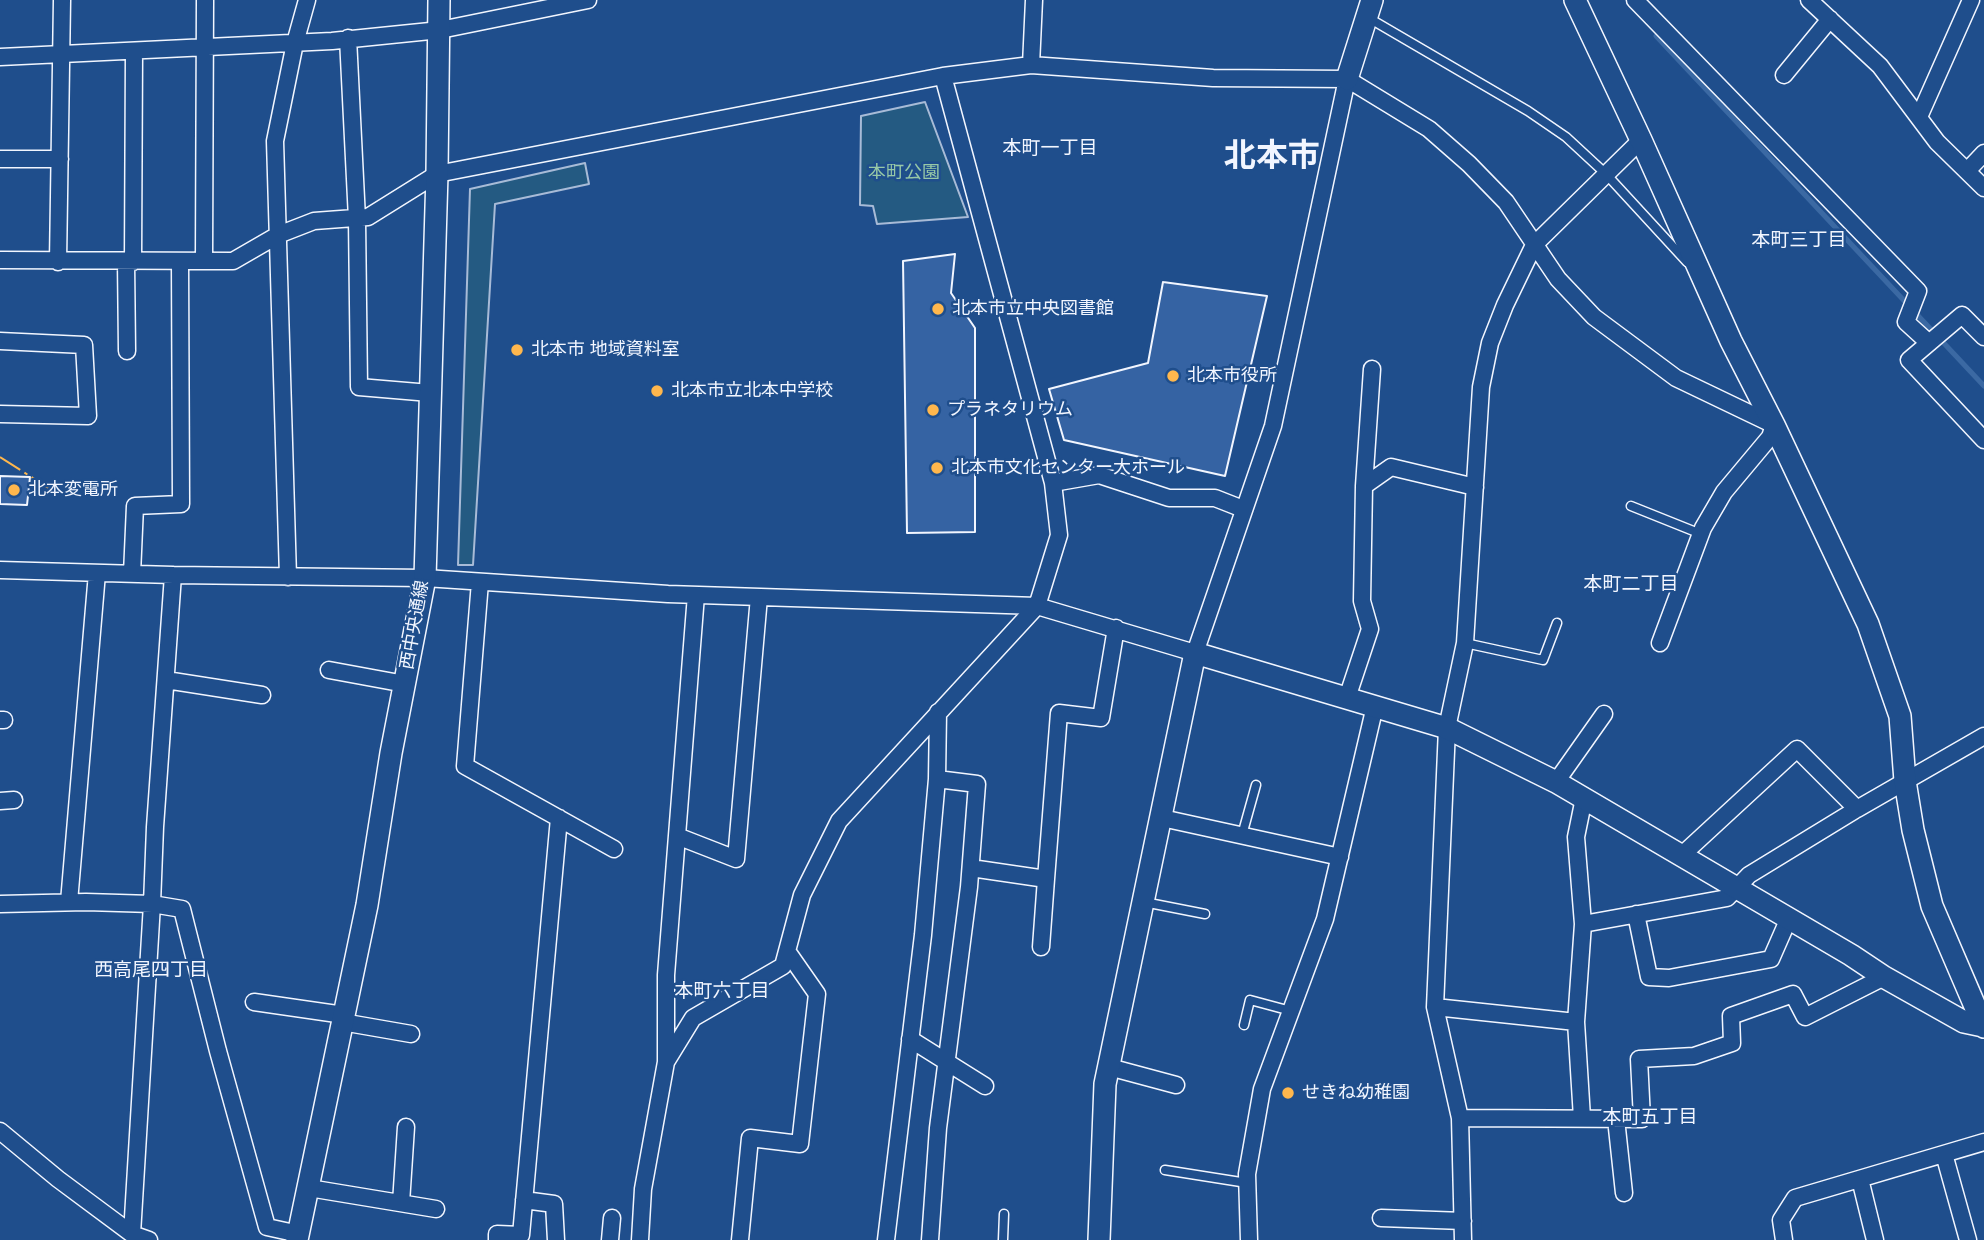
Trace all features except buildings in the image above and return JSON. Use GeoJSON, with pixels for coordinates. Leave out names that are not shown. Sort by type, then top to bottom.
{"type":"FeatureCollection","features":[{"type":"Feature","properties":{"kind":"street"},"geometry":{"type":"LineString","coordinates":[[58,262],[62,0]]}},
{"type":"Feature","properties":{"kind":"street"},"geometry":{"type":"LineString","coordinates":[[204,261],[205,0]]}},
{"type":"Feature","properties":{"kind":"street"},"geometry":{"type":"LineString","coordinates":[[288,576],[275,141],[295,43],[307,0]]}},
{"type":"Feature","properties":{"kind":"street","name":"西中央通線"},"geometry":{"type":"LineString","coordinates":[[298,1237],[367,905],[425,578],[437,173],[439,0]]}},
{"type":"Feature","properties":{"kind":"street"},"geometry":{"type":"LineString","coordinates":[[0,57],[295,43],[440,30],[588,0]]}},
{"type":"Feature","properties":{"kind":"street"},"geometry":{"type":"LineString","coordinates":[[1031,65],[1034,0]]}},
{"type":"Feature","properties":{"kind":"street"},"geometry":{"type":"LineString","coordinates":[[1575,0],[1641,139],[1731,341],[1774,425],[1868,624],[1900,716],[1905,781],[1913,830],[1932,906],[1984,1026]]}},
{"type":"Feature","properties":{"kind":"street"},"geometry":{"type":"LineString","coordinates":[[1635,0],[1918,291],[1906,322],[1929,343]]}},
{"type":"Feature","properties":{"kind":"street"},"geometry":{"type":"LineString","coordinates":[[1809,0],[1880,66],[1937,142],[1984,188]]}},
{"type":"Feature","properties":{"kind":"street"},"geometry":{"type":"LineString","coordinates":[[1919,117],[1971,0]]}},
{"type":"Feature","properties":{"kind":"street"},"geometry":{"type":"LineString","coordinates":[[1099,1240],[1105,1084],[1195,653],[1273,426],[1347,79],[1370,8]]}},
{"type":"Feature","properties":{"kind":"street"},"geometry":{"type":"LineString","coordinates":[[1784,75],[1830,19]]}},
{"type":"Feature","properties":{"kind":"street"},"geometry":{"type":"LineString","coordinates":[[348,38],[357,219],[359,387],[430,393]]}},
{"type":"Feature","properties":{"kind":"street"},"geometry":{"type":"LineString","coordinates":[[127,351],[134,51]]}},
{"type":"Feature","properties":{"kind":"street"},"geometry":{"type":"LineString","coordinates":[[0,260],[233,261],[278,235],[314,221],[368,217],[437,173],[943,76],[1031,65],[1213,78],[1347,79],[1429,129],[1469,164],[1506,202],[1558,279],[1605,325],[1676,379],[1774,425]]}},
{"type":"Feature","properties":{"kind":"street"},"geometry":{"type":"LineString","coordinates":[[666,1062],[693,1018],[783,966],[802,895],[839,821],[1037,606],[1059,535],[1053,483],[943,76]]}},
{"type":"Feature","properties":{"kind":"street"},"geometry":{"type":"LineString","coordinates":[[1463,1240],[1460,1118],[1435,1007],[1447,728],[1465,643],[1481,387],[1490,343],[1534,245],[1641,139]]}},
{"type":"Feature","properties":{"kind":"street"},"geometry":{"type":"LineString","coordinates":[[1967,171],[1984,153]]}},
{"type":"Feature","properties":{"kind":"street"},"geometry":{"type":"LineString","coordinates":[[0,159],[60,159]]}},
{"type":"Feature","properties":{"kind":"street"},"geometry":{"type":"LineString","coordinates":[[132,574],[135,506],[181,504],[180,261]]}},
{"type":"Feature","properties":{"kind":"street"},"geometry":{"type":"LineString","coordinates":[[1984,337],[1962,315],[1909,360],[1984,440]]}},
{"type":"Feature","properties":{"kind":"street"},"geometry":{"type":"LineString","coordinates":[[0,341],[84,345],[88,416],[0,414]]}},
{"type":"Feature","properties":{"kind":"street"},"geometry":{"type":"LineString","coordinates":[[1348,698],[1370,629],[1362,601],[1364,486],[1372,369]]}},
{"type":"Feature","properties":{"kind":"street"},"geometry":{"type":"LineString","coordinates":[[1660,643],[1701,534],[1724,492],[1770,437],[1774,425]]}},
{"type":"Feature","properties":{"kind":"street"},"geometry":{"type":"LineString","coordinates":[[1364,486],[1391,467],[1475,486]]}},
{"type":"Feature","properties":{"kind":"street"},"geometry":{"type":"LineString","coordinates":[[1053,483],[1099,475],[1169,498],[1215,498],[1243,509]]}},
{"type":"Feature","properties":{"kind":"street"},"geometry":{"type":"LineString","coordinates":[[0,570],[425,578],[696,595],[1037,606],[1447,728],[1584,798],[1851,955],[1884,978],[1964,1022],[1984,1026]]}},
{"type":"Feature","properties":{"kind":"street"},"geometry":{"type":"LineString","coordinates":[[69,902],[97,573]]}},
{"type":"Feature","properties":{"kind":"street"},"geometry":{"type":"LineString","coordinates":[[132,1234],[155,827],[173,575]]}},
{"type":"Feature","properties":{"kind":"street"},"geometry":{"type":"LineString","coordinates":[[480,582],[465,766],[614,849]]}},
{"type":"Feature","properties":{"kind":"street"},"geometry":{"type":"LineString","coordinates":[[640,1240],[643,1189],[666,1062],[666,975],[696,595]]}},
{"type":"Feature","properties":{"kind":"street"},"geometry":{"type":"LineString","coordinates":[[677,836],[736,859],[759,597]]}},
{"type":"Feature","properties":{"kind":"street"},"geometry":{"type":"LineString","coordinates":[[1041,947],[1059,713],[1101,718],[1116,628]]}},
{"type":"Feature","properties":{"kind":"street"},"geometry":{"type":"LineString","coordinates":[[329,670],[405,684]]}},
{"type":"Feature","properties":{"kind":"street"},"geometry":{"type":"LineString","coordinates":[[166,680],[262,695]]}},
{"type":"Feature","properties":{"kind":"street"},"geometry":{"type":"LineString","coordinates":[[1249,1240],[1247,1183],[1262,1089],[1325,919],[1375,706]]}},
{"type":"Feature","properties":{"kind":"street"},"geometry":{"type":"LineString","coordinates":[[886,1240],[923,935],[937,779],[938,712]]}},
{"type":"Feature","properties":{"kind":"street"},"geometry":{"type":"LineString","coordinates":[[1556,782],[1604,714]]}},
{"type":"Feature","properties":{"kind":"street"},"geometry":{"type":"LineString","coordinates":[[1583,924],[1727,898],[1749,875],[1857,809],[1984,737]]}},
{"type":"Feature","properties":{"kind":"street"},"geometry":{"type":"LineString","coordinates":[[1682,855],[1797,749],[1857,809]]}},
{"type":"Feature","properties":{"kind":"street"},"geometry":{"type":"LineString","coordinates":[[930,1240],[938,1128],[971,869],[977,784],[937,779]]}},
{"type":"Feature","properties":{"kind":"street"},"geometry":{"type":"LineString","coordinates":[[1582,1118],[1576,1021],[1583,924],[1576,837],[1584,798]]}},
{"type":"Feature","properties":{"kind":"street"},"geometry":{"type":"LineString","coordinates":[[497,1240],[497,1234],[520,1236],[559,818]]}},
{"type":"Feature","properties":{"kind":"street"},"geometry":{"type":"LineString","coordinates":[[1162,818],[1340,857]]}},
{"type":"Feature","properties":{"kind":"street"},"geometry":{"type":"LineString","coordinates":[[971,869],[1046,879]]}},
{"type":"Feature","properties":{"kind":"street"},"geometry":{"type":"LineString","coordinates":[[0,904],[152,904],[182,909],[267,1227],[298,1237]]}},
{"type":"Feature","properties":{"kind":"street"},"geometry":{"type":"LineString","coordinates":[[1636,914],[1649,977],[1670,978],[1771,959],[1789,918]]}},
{"type":"Feature","properties":{"kind":"street"},"geometry":{"type":"LineString","coordinates":[[740,1240],[750,1138],[800,1144],[817,994],[787,951]]}},
{"type":"Feature","properties":{"kind":"street"},"geometry":{"type":"LineString","coordinates":[[1460,1118],[1642,1119],[1639,1059],[1694,1056],[1732,1043],[1731,1016],[1793,993],[1805,1017],[1884,978]]}},
{"type":"Feature","properties":{"kind":"street"},"geometry":{"type":"LineString","coordinates":[[254,1002],[411,1034]]}},
{"type":"Feature","properties":{"kind":"street"},"geometry":{"type":"LineString","coordinates":[[1435,1007],[1576,1021]]}},
{"type":"Feature","properties":{"kind":"street"},"geometry":{"type":"LineString","coordinates":[[910,1039],[985,1086]]}},
{"type":"Feature","properties":{"kind":"street"},"geometry":{"type":"LineString","coordinates":[[1109,1067],[1176,1085]]}},
{"type":"Feature","properties":{"kind":"street"},"geometry":{"type":"LineString","coordinates":[[1616,1119],[1624,1193]]}},
{"type":"Feature","properties":{"kind":"street"},"geometry":{"type":"LineString","coordinates":[[401,1203],[406,1128]]}},
{"type":"Feature","properties":{"kind":"street"},"geometry":{"type":"LineString","coordinates":[[0,1131],[58,1179],[132,1234],[149,1240]]}},
{"type":"Feature","properties":{"kind":"street"},"geometry":{"type":"LineString","coordinates":[[1784,1240],[1781,1220],[1795,1198],[1984,1142]]}},
{"type":"Feature","properties":{"kind":"street"},"geometry":{"type":"LineString","coordinates":[[1944,1154],[1968,1240]]}},
{"type":"Feature","properties":{"kind":"street"},"geometry":{"type":"LineString","coordinates":[[1860,1179],[1875,1240]]}},
{"type":"Feature","properties":{"kind":"street"},"geometry":{"type":"LineString","coordinates":[[309,1188],[436,1209]]}},
{"type":"Feature","properties":{"kind":"street"},"geometry":{"type":"LineString","coordinates":[[524,1200],[554,1204],[556,1240]]}},
{"type":"Feature","properties":{"kind":"street"},"geometry":{"type":"LineString","coordinates":[[610,1240],[612,1218]]}},
{"type":"Feature","properties":{"kind":"street"},"geometry":{"type":"LineString","coordinates":[[1381,1218],[1463,1221]]}},
{"type":"Feature","properties":{"kind":"lane"},"geometry":{"type":"LineString","coordinates":[[1370,8],[1566,137],[1606,174],[1703,279]]}},
{"type":"Feature","properties":{"kind":"lane"},"geometry":{"type":"LineString","coordinates":[[1631,506],[1701,534]]}},
{"type":"Feature","properties":{"kind":"lane"},"geometry":{"type":"LineString","coordinates":[[1465,643],[1543,660],[1557,622]]}},
{"type":"Feature","properties":{"kind":"lane"},"geometry":{"type":"LineString","coordinates":[[1242,835],[1256,785]]}},
{"type":"Feature","properties":{"kind":"lane"},"geometry":{"type":"LineString","coordinates":[[1144,902],[1205,914]]}},
{"type":"Feature","properties":{"kind":"lane"},"geometry":{"type":"LineString","coordinates":[[1244,1025],[1250,1000],[1290,1011]]}},
{"type":"Feature","properties":{"kind":"lane"},"geometry":{"type":"LineString","coordinates":[[1165,1170],[1247,1183]]}},
{"type":"Feature","properties":{"kind":"lane"},"geometry":{"type":"LineString","coordinates":[[1003,1240],[1004,1214]]}},
{"type":"Feature","properties":{"kind":"green space","name":"本町公園"},"geometry":{"type":"Polygon","coordinates":[[[925,102],[968,217],[877,224],[873,206],[860,205],[861,116],[925,102]]]}},
{"type":"Feature","properties":{"kind":"green space"},"geometry":{"type":"Polygon","coordinates":[[[585,163],[589,184],[495,204],[473,565],[458,565],[470,189],[585,163]]]}},
{"type":"Feature","properties":{"kind":"waterway"},"geometry":{"type":"LineString","coordinates":[[1656,36],[1984,386]]}},
{"type":"Feature","properties":{"kind":"power"},"geometry":{"type":"LineString","coordinates":[[0,457],[50,489]]}},
{"type":"Feature","properties":{"kind":"place","name":"北本市立中央図書館"},"geometry":{"type":"Point","coordinates":[938,309]}},
{"type":"Feature","properties":{"kind":"place","name":"北本市 地域資料室"},"geometry":{"type":"Point","coordinates":[517,350]}},
{"type":"Feature","properties":{"kind":"place","name":"北本市役所"},"geometry":{"type":"Point","coordinates":[1173,376]}},
{"type":"Feature","properties":{"kind":"place","name":"北本市立北本中学校"},"geometry":{"type":"Point","coordinates":[657,391]}},
{"type":"Feature","properties":{"kind":"place","name":"プラネタリウム"},"geometry":{"type":"Point","coordinates":[933,410]}},
{"type":"Feature","properties":{"kind":"place","name":"北本市文化センター大ホール"},"geometry":{"type":"Point","coordinates":[937,468]}},
{"type":"Feature","properties":{"kind":"place","name":"北本変電所"},"geometry":{"type":"Point","coordinates":[14,490]}},
{"type":"Feature","properties":{"kind":"place","name":"せきね幼稚園"},"geometry":{"type":"Point","coordinates":[1288,1093]}},
{"type":"Feature","properties":{"kind":"district","name":"本町一丁目"},"geometry":{"type":"Point","coordinates":[1050,149]}},
{"type":"Feature","properties":{"kind":"district","name":"北本市"},"geometry":{"type":"Point","coordinates":[1272,157]}},
{"type":"Feature","properties":{"kind":"district","name":"本町三丁目"},"geometry":{"type":"Point","coordinates":[1799,241]}},
{"type":"Feature","properties":{"kind":"district","name":"本町二丁目"},"geometry":{"type":"Point","coordinates":[1631,585]}},
{"type":"Feature","properties":{"kind":"district","name":"西高尾四丁目"},"geometry":{"type":"Point","coordinates":[151,971]}},
{"type":"Feature","properties":{"kind":"district","name":"本町六丁目"},"geometry":{"type":"Point","coordinates":[722,992]}},
{"type":"Feature","properties":{"kind":"district","name":"本町五丁目"},"geometry":{"type":"Point","coordinates":[1650,1118]}}]}
